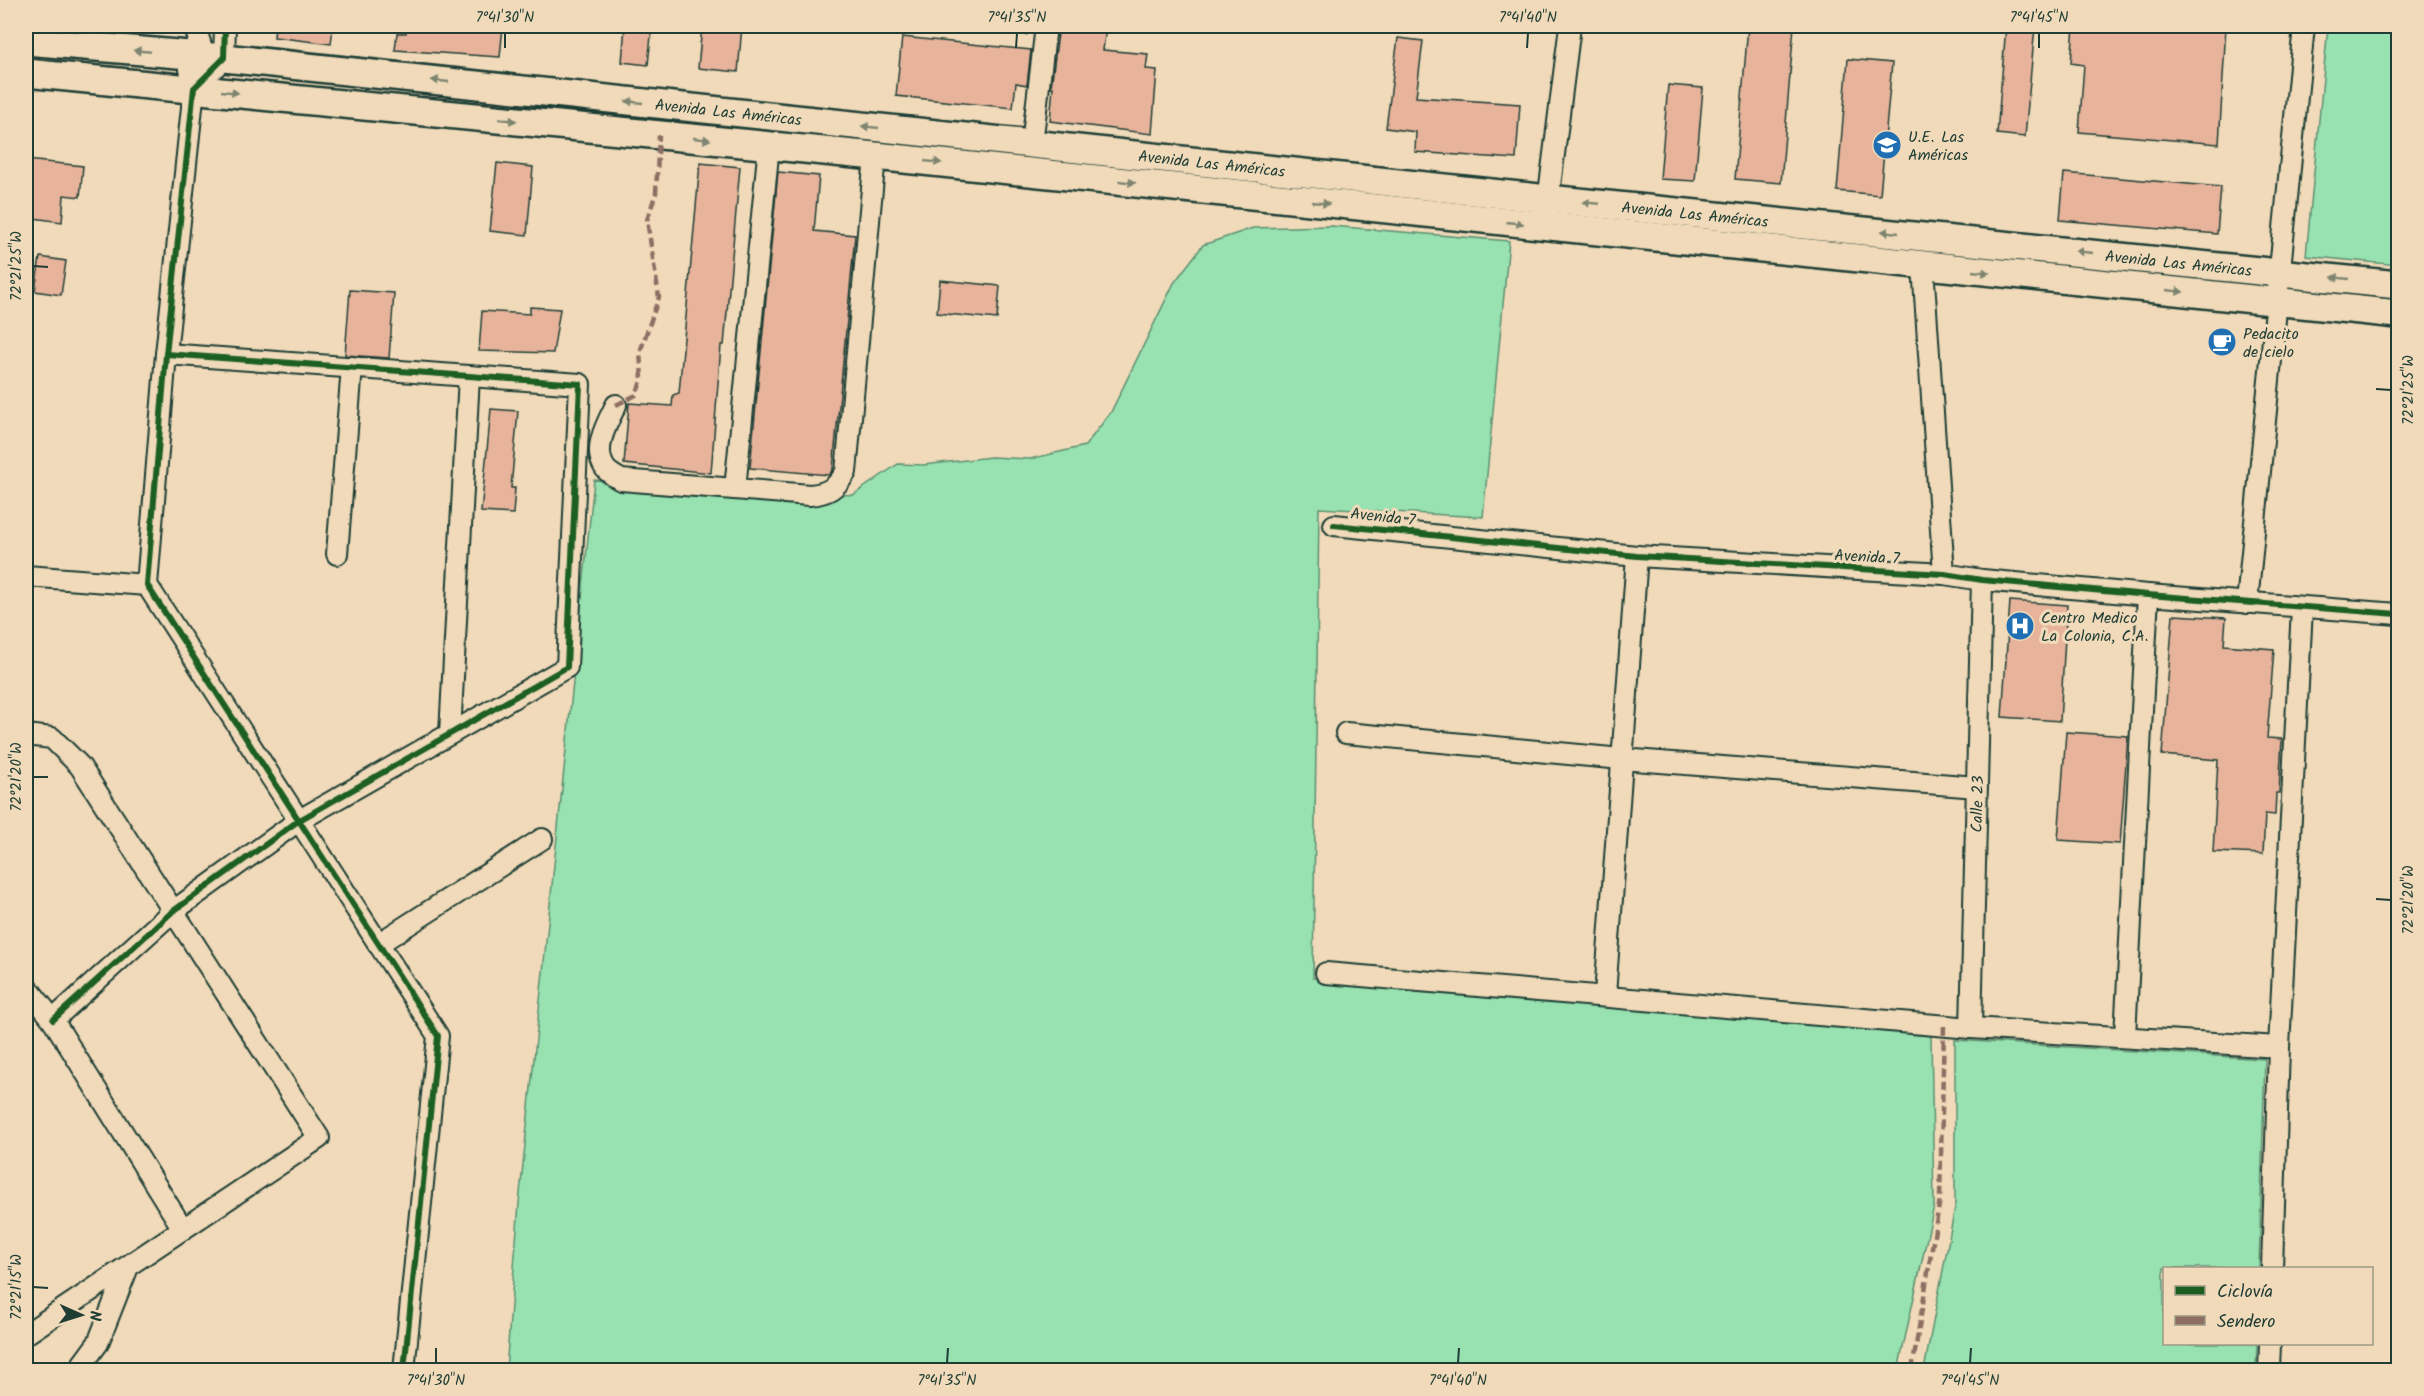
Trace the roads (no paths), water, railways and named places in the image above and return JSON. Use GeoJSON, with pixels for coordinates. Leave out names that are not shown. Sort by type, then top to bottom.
{"type":"FeatureCollection","features":[{"type":"Feature","properties":{"kind":"main road","name":"Avenida Las Américas"},"geometry":{"type":"LineString","coordinates":[[26,41],[224,58],[1548,199],[2278,271],[2398,285]]}},
{"type":"Feature","properties":{"kind":"main road","name":"Avenida Las Américas"},"geometry":{"type":"LineString","coordinates":[[26,73],[769,145],[2398,314]]}},
{"type":"Feature","properties":{"kind":"street"},"geometry":{"type":"LineString","coordinates":[[194,26],[200,42],[187,55],[194,88],[166,354],[147,585],[438,1036],[404,1371]]}},
{"type":"Feature","properties":{"kind":"street"},"geometry":{"type":"LineString","coordinates":[[194,88],[224,58],[225,26]]}},
{"type":"Feature","properties":{"kind":"street"},"geometry":{"type":"LineString","coordinates":[[1032,144],[1046,26]]}},
{"type":"Feature","properties":{"kind":"street"},"geometry":{"type":"LineString","coordinates":[[1545,226],[1570,26]]}},
{"type":"Feature","properties":{"kind":"street"},"geometry":{"type":"LineString","coordinates":[[2247,603],[2304,26]]}},
{"type":"Feature","properties":{"kind":"street"},"geometry":{"type":"LineString","coordinates":[[735,489],[769,145]]}},
{"type":"Feature","properties":{"kind":"street"},"geometry":{"type":"LineString","coordinates":[[616,405],[603,432],[601,452],[605,469],[621,480],[810,495],[828,493],[846,472],[875,156]]}},
{"type":"Feature","properties":{"kind":"street"},"geometry":{"type":"LineString","coordinates":[[1923,266],[1944,574]]}},
{"type":"Feature","properties":{"kind":"street"},"geometry":{"type":"LineString","coordinates":[[53,1020],[172,912],[298,821],[567,667],[579,384],[166,354]]}},
{"type":"Feature","properties":{"kind":"street"},"geometry":{"type":"LineString","coordinates":[[338,554],[352,367]]}},
{"type":"Feature","properties":{"kind":"street"},"geometry":{"type":"LineString","coordinates":[[450,734],[469,376]]}},
{"type":"Feature","properties":{"kind":"street","name":"Avenida 7"},"geometry":{"type":"LineString","coordinates":[[1334,525],[1637,556],[1944,574],[1982,580],[2148,595],[2398,614]]}},
{"type":"Feature","properties":{"kind":"street"},"geometry":{"type":"LineString","coordinates":[[1605,995],[1637,556]]}},
{"type":"Feature","properties":{"kind":"street"},"geometry":{"type":"LineString","coordinates":[[26,576],[147,585]]}},
{"type":"Feature","properties":{"kind":"street","name":"Calle 23"},"geometry":{"type":"LineString","coordinates":[[1971,1028],[1982,580]]}},
{"type":"Feature","properties":{"kind":"street"},"geometry":{"type":"LineString","coordinates":[[2125,1036],[2148,595]]}},
{"type":"Feature","properties":{"kind":"street"},"geometry":{"type":"LineString","coordinates":[[2272,1267],[2278,1047],[2302,608]]}},
{"type":"Feature","properties":{"kind":"street"},"geometry":{"type":"LineString","coordinates":[[1346,733],[1622,759],[1977,787]]}},
{"type":"Feature","properties":{"kind":"street"},"geometry":{"type":"LineString","coordinates":[[26,735],[52,738],[80,766],[319,1138],[26,1334]]}},
{"type":"Feature","properties":{"kind":"street"},"geometry":{"type":"LineString","coordinates":[[378,944],[542,839]]}},
{"type":"Feature","properties":{"kind":"street"},"geometry":{"type":"LineString","coordinates":[[1326,973],[1971,1028],[2278,1047]]}},
{"type":"Feature","properties":{"kind":"street"},"geometry":{"type":"LineString","coordinates":[[26,986],[53,1020],[183,1229]]}},
{"type":"Feature","properties":{"kind":"street"},"geometry":{"type":"LineString","coordinates":[[78,1371],[98,1343],[128,1267]]}},
{"type":"Feature","properties":{"kind":"street"},"geometry":{"type":"LineString","coordinates":[[2269,1371],[2270,1345]]}},
{"type":"Feature","properties":{"kind":"place","name":"U.E. Las Américas"},"geometry":{"type":"Point","coordinates":[1887,145]}},
{"type":"Feature","properties":{"kind":"place","name":"Pedacito de cielo"},"geometry":{"type":"Point","coordinates":[2222,342]}},
{"type":"Feature","properties":{"kind":"place","name":"Centro Medico La Colonia, C.A."},"geometry":{"type":"Point","coordinates":[2020,626]}}]}
